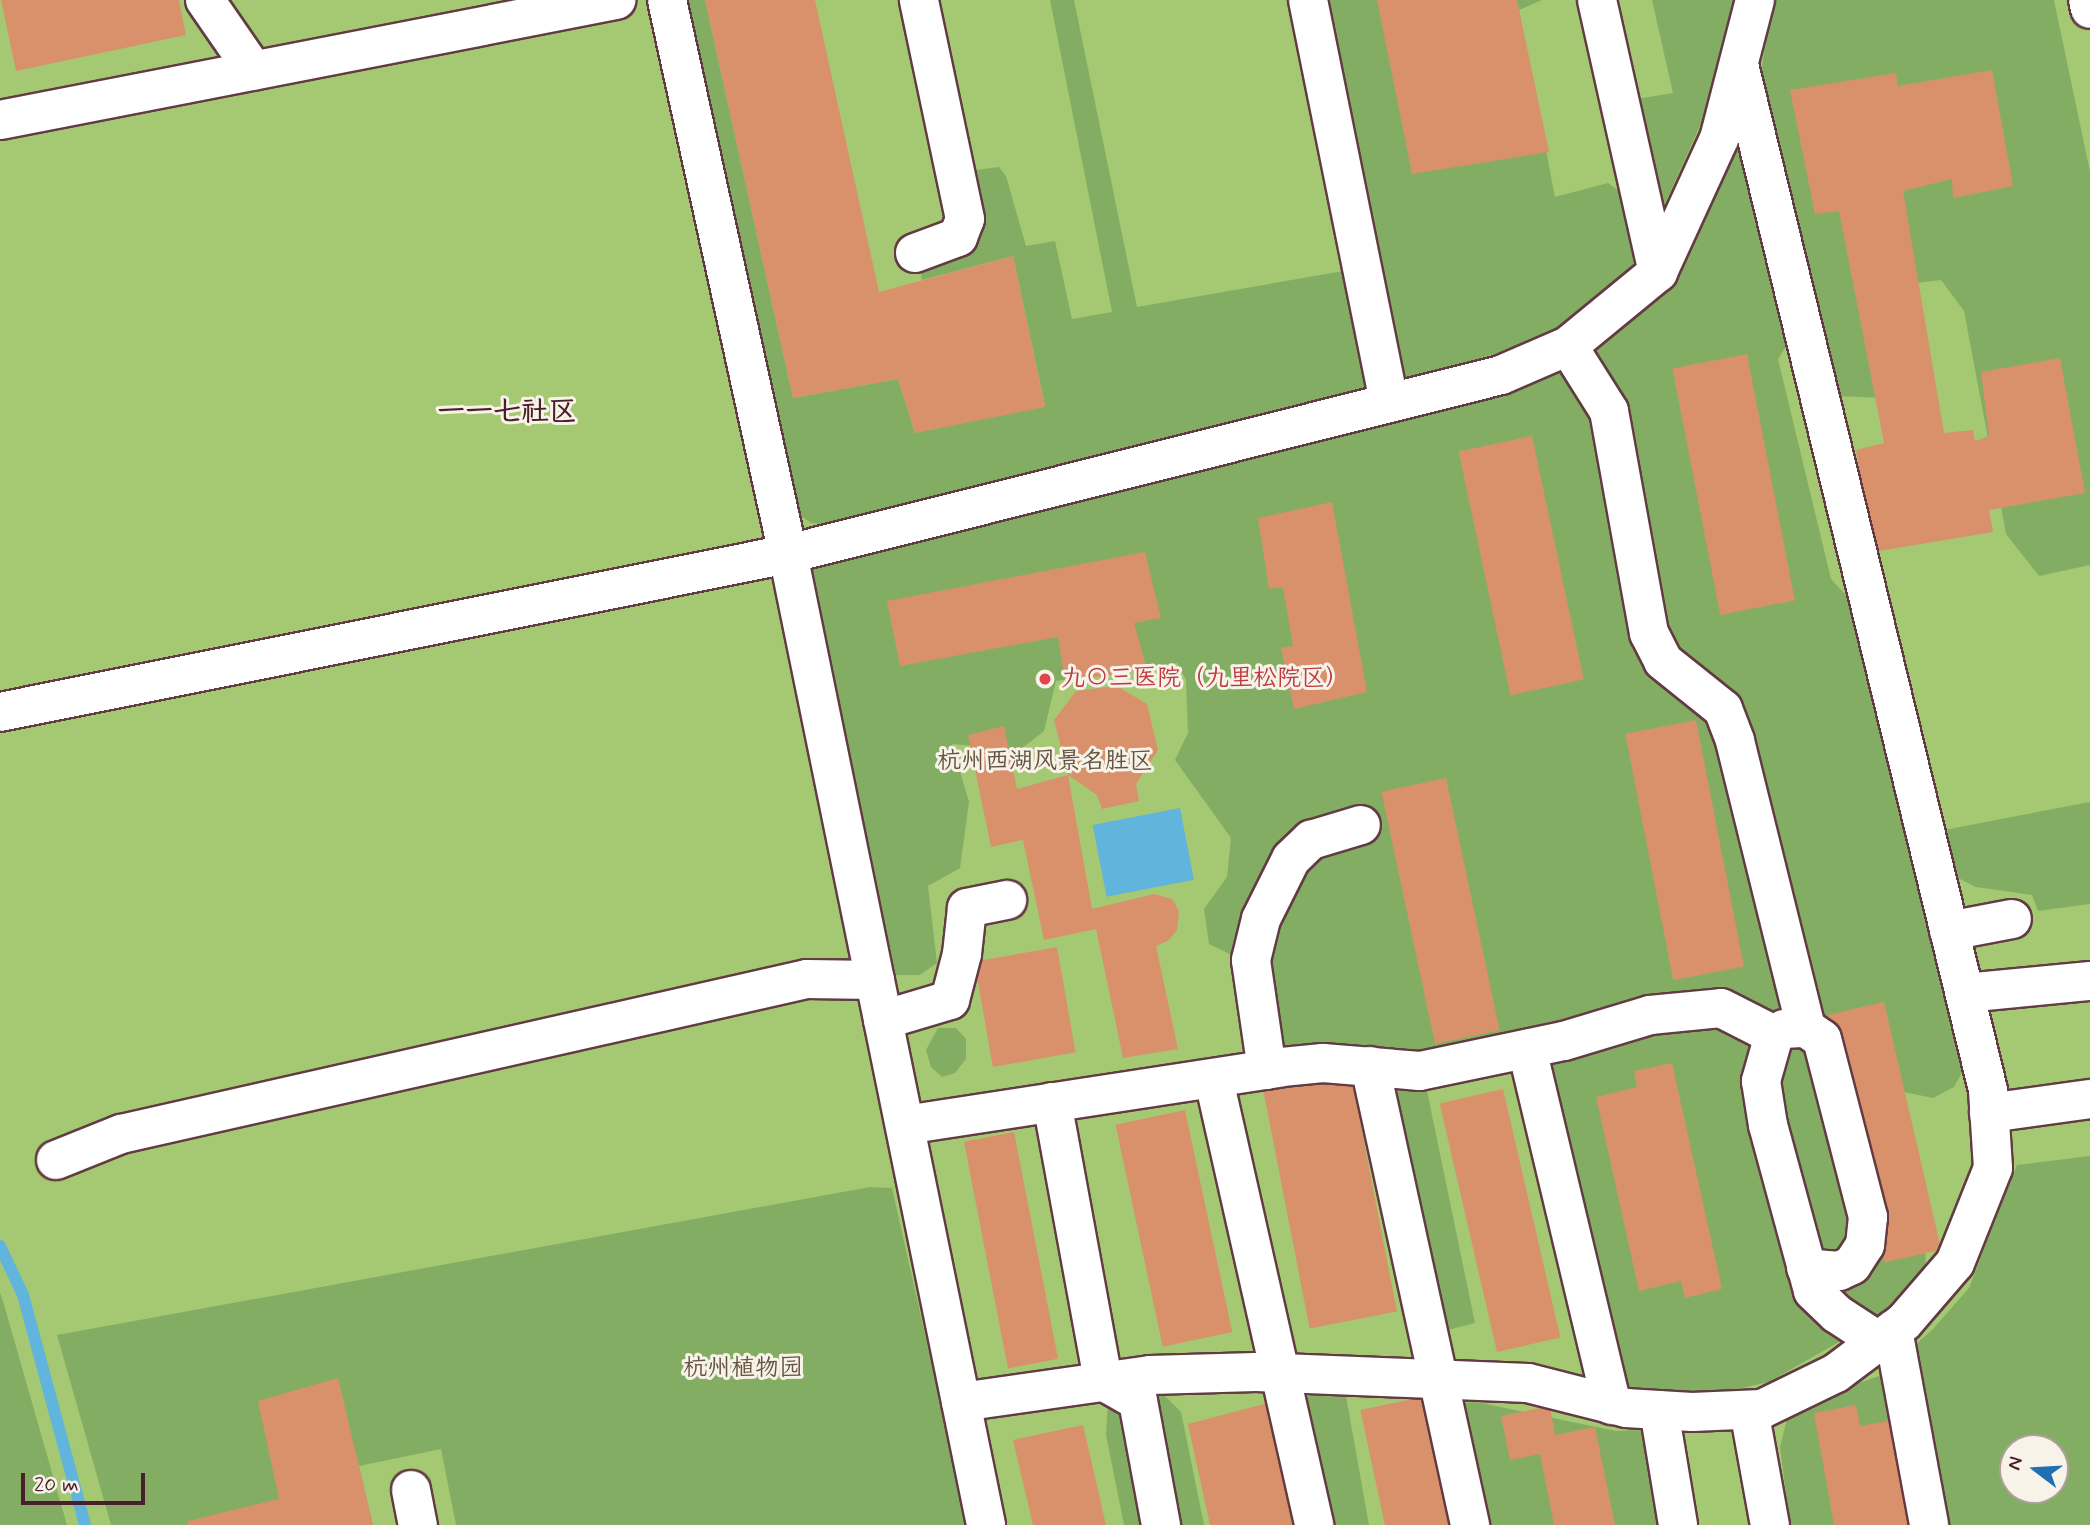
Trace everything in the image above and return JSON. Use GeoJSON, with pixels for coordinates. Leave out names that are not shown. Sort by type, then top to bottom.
{"type":"FeatureCollection","features":[{"type":"Feature","properties":{"kind":"street"},"geometry":{"type":"LineString","coordinates":[[205,0],[254,71]]}},
{"type":"Feature","properties":{"kind":"street"},"geometry":{"type":"LineString","coordinates":[[0,120],[616,0]]}},
{"type":"Feature","properties":{"kind":"street"},"geometry":{"type":"LineString","coordinates":[[667,0],[788,554],[986,1525]]}},
{"type":"Feature","properties":{"kind":"street"},"geometry":{"type":"LineString","coordinates":[[915,253],[958,237],[965,219],[919,0]]}},
{"type":"Feature","properties":{"kind":"street"},"geometry":{"type":"LineString","coordinates":[[1308,0],[1389,403]]}},
{"type":"Feature","properties":{"kind":"street"},"geometry":{"type":"LineString","coordinates":[[1597,0],[1658,272]]}},
{"type":"Feature","properties":{"kind":"street"},"geometry":{"type":"LineString","coordinates":[[0,712],[788,554],[1501,375],[1568,346],[1658,272],[1719,139],[1755,0]]}},
{"type":"Feature","properties":{"kind":"street"},"geometry":{"type":"LineString","coordinates":[[2088,0],[2090,9]]}},
{"type":"Feature","properties":{"kind":"street"},"geometry":{"type":"LineString","coordinates":[[961,1402],[1103,1381],[1284,1373],[1528,1383],[1612,1405],[1659,1410],[1762,1409],[1836,1373],[1885,1336],[1955,1263],[1993,1168],[1988,1090],[1739,65]]}},
{"type":"Feature","properties":{"kind":"street"},"geometry":{"type":"LineString","coordinates":[[1568,346],[1609,411],[1649,633],[1663,661],[1723,709],[1735,741],[1790,1032],[1761,1081],[1768,1125],[1813,1291],[1836,1314],[1885,1336]]}},
{"type":"Feature","properties":{"kind":"street"},"geometry":{"type":"LineString","coordinates":[[1267,1070],[1251,960],[1261,919],[1291,859],[1311,840],[1361,825]]}},
{"type":"Feature","properties":{"kind":"street"},"geometry":{"type":"LineString","coordinates":[[883,1020],[950,1000],[962,954],[967,908],[1007,900]]}},
{"type":"Feature","properties":{"kind":"street"},"geometry":{"type":"LineString","coordinates":[[1949,931],[2012,919]]}},
{"type":"Feature","properties":{"kind":"street"},"geometry":{"type":"LineString","coordinates":[[56,1160],[121,1134],[807,979],[876,980]]}},
{"type":"Feature","properties":{"kind":"street"},"geometry":{"type":"LineString","coordinates":[[1965,993],[2090,981]]}},
{"type":"Feature","properties":{"kind":"street"},"geometry":{"type":"LineString","coordinates":[[905,1125],[1323,1063],[1420,1071],[1527,1049],[1650,1015],[1721,1009],[1790,1032],[1822,1039],[1868,1217],[1866,1245],[1852,1265],[1839,1271],[1806,1268]]}},
{"type":"Feature","properties":{"kind":"street"},"geometry":{"type":"LineString","coordinates":[[1527,1049],[1612,1405]]}},
{"type":"Feature","properties":{"kind":"street"},"geometry":{"type":"LineString","coordinates":[[1370,1066],[1470,1525]]}},
{"type":"Feature","properties":{"kind":"street"},"geometry":{"type":"LineString","coordinates":[[1214,1080],[1284,1373],[1314,1525]]}},
{"type":"Feature","properties":{"kind":"street"},"geometry":{"type":"LineString","coordinates":[[1989,1113],[2090,1099]]}},
{"type":"Feature","properties":{"kind":"street"},"geometry":{"type":"LineString","coordinates":[[1052,1102],[1103,1381],[1138,1401],[1161,1525]]}},
{"type":"Feature","properties":{"kind":"street"},"geometry":{"type":"LineString","coordinates":[[1885,1336],[1929,1525]]}},
{"type":"Feature","properties":{"kind":"street"},"geometry":{"type":"LineString","coordinates":[[1659,1410],[1678,1525]]}},
{"type":"Feature","properties":{"kind":"street"},"geometry":{"type":"LineString","coordinates":[[1749,1410],[1770,1525]]}},
{"type":"Feature","properties":{"kind":"green space","name":"杭州西湖风景名胜区"},"geometry":{"type":"Polygon","coordinates":[[[0,0],[2090,0],[2090,1525],[0,1525],[0,0]]]}},
{"type":"Feature","properties":{"kind":"green space"},"geometry":{"type":"Polygon","coordinates":[[[683,0],[705,0],[793,398],[898,379],[915,433],[1045,406],[1013,256],[922,280],[920,266],[979,202],[976,170],[999,167],[1006,176],[1026,246],[1055,241],[1072,319],[1112,312],[1050,0],[1074,0],[1137,307],[1343,271],[1367,394],[830,525],[811,523],[797,513],[683,0]]]}},
{"type":"Feature","properties":{"kind":"green space"},"geometry":{"type":"Polygon","coordinates":[[[1325,0],[1542,0],[1519,10],[1555,197],[1608,183],[1622,193],[1638,263],[1543,339],[1412,379],[1401,375],[1325,0]]]}},
{"type":"Feature","properties":{"kind":"green space"},"geometry":{"type":"Polygon","coordinates":[[[1652,0],[1736,0],[1707,110],[1660,215],[1637,99],[1673,93],[1652,0]]]}},
{"type":"Feature","properties":{"kind":"green space"},"geometry":{"type":"Polygon","coordinates":[[[1773,0],[2054,0],[2090,172],[2090,565],[2039,576],[2006,534],[1964,311],[1941,280],[1877,288],[1886,398],[1837,396],[1760,77],[1773,0]]]}},
{"type":"Feature","properties":{"kind":"green space"},"geometry":{"type":"Polygon","coordinates":[[[1740,126],[1787,345],[1778,359],[1831,579],[1852,602],[1964,1069],[1954,1087],[1933,1098],[1889,1089],[1926,1240],[1925,1283],[1888,1314],[1769,1382],[1715,1394],[1639,1394],[1618,1381],[1538,1060],[1371,1054],[1283,1045],[1252,1033],[1243,976],[1230,954],[1209,944],[1204,909],[1227,877],[1231,838],[1175,760],[1188,733],[1186,680],[1177,663],[1056,681],[1044,731],[1020,750],[952,744],[969,802],[960,868],[928,886],[937,963],[920,975],[896,975],[810,570],[1161,475],[1615,331],[1740,126]]]}},
{"type":"Feature","properties":{"kind":"green space"},"geometry":{"type":"Polygon","coordinates":[[[2090,802],[2090,904],[2038,911],[2032,895],[1976,887],[1958,878],[1944,830],[2090,802]]]}},
{"type":"Feature","properties":{"kind":"green space"},"geometry":{"type":"Polygon","coordinates":[[[938,1028],[956,1028],[966,1039],[966,1059],[955,1073],[942,1077],[931,1067],[926,1050],[938,1028]]]}},
{"type":"Feature","properties":{"kind":"green space"},"geometry":{"type":"Polygon","coordinates":[[[1426,1086],[1475,1323],[1448,1330],[1438,1319],[1391,1093],[1426,1086]]]}},
{"type":"Feature","properties":{"kind":"green space"},"geometry":{"type":"Polygon","coordinates":[[[2090,1156],[2090,1525],[1790,1525],[1780,1447],[1790,1407],[1879,1376],[1932,1330],[1969,1288],[2017,1165],[2090,1156]]]}},
{"type":"Feature","properties":{"kind":"green space","name":"杭州植物园"},"geometry":{"type":"Polygon","coordinates":[[[870,1187],[892,1188],[968,1525],[456,1525],[441,1449],[359,1466],[373,1525],[111,1525],[57,1335],[870,1187]]]}},
{"type":"Feature","properties":{"kind":"green space"},"geometry":{"type":"Polygon","coordinates":[[[0,1293],[3,1301],[67,1525],[0,1525],[0,1293]]]}},
{"type":"Feature","properties":{"kind":"green space"},"geometry":{"type":"Polygon","coordinates":[[[1163,1394],[1181,1412],[1204,1525],[1124,1525],[1106,1435],[1108,1400],[1163,1394]]]}},
{"type":"Feature","properties":{"kind":"green space"},"geometry":{"type":"Polygon","coordinates":[[[1303,1396],[1346,1396],[1369,1525],[1328,1525],[1303,1396]]]}},
{"type":"Feature","properties":{"kind":"green space"},"geometry":{"type":"Polygon","coordinates":[[[1476,1402],[1616,1431],[1646,1430],[1662,1525],[1485,1525],[1458,1404],[1476,1402]]]}},
{"type":"Feature","properties":{"kind":"water"},"geometry":{"type":"Polygon","coordinates":[[[1180,808],[1194,880],[1107,897],[1093,825],[1180,808]]]}},
{"type":"Feature","properties":{"kind":"building"},"geometry":{"type":"Polygon","coordinates":[[[1,0],[179,0],[186,35],[16,71],[1,0]]]}},
{"type":"Feature","properties":{"kind":"building"},"geometry":{"type":"Polygon","coordinates":[[[705,0],[815,0],[879,292],[1013,256],[1045,407],[915,433],[898,379],[793,398],[705,0]]]}},
{"type":"Feature","properties":{"kind":"building"},"geometry":{"type":"Polygon","coordinates":[[[1377,0],[1517,0],[1549,152],[1412,174],[1377,0]]]}},
{"type":"Feature","properties":{"kind":"building"},"geometry":{"type":"Polygon","coordinates":[[[1992,70],[2013,186],[1953,198],[1952,179],[1903,191],[1944,433],[1973,430],[1975,441],[1989,436],[1981,372],[2060,358],[2085,493],[1989,510],[1993,532],[1873,552],[1856,450],[1884,443],[1839,211],[1815,214],[1790,90],[1896,73],[1898,86],[1992,70]]]}},
{"type":"Feature","properties":{"kind":"building"},"geometry":{"type":"Polygon","coordinates":[[[1747,354],[1795,600],[1720,615],[1672,369],[1747,354]]]}},
{"type":"Feature","properties":{"kind":"building"},"geometry":{"type":"Polygon","coordinates":[[[1532,436],[1584,680],[1510,695],[1459,452],[1532,436]]]}},
{"type":"Feature","properties":{"kind":"building"},"geometry":{"type":"Polygon","coordinates":[[[1332,502],[1367,692],[1294,709],[1281,648],[1293,646],[1283,587],[1269,589],[1258,518],[1332,502]]]}},
{"type":"Feature","properties":{"kind":"building"},"geometry":{"type":"Polygon","coordinates":[[[1145,552],[1161,618],[1134,623],[1147,669],[1065,682],[1058,637],[900,666],[887,601],[1145,552]]]}},
{"type":"Feature","properties":{"kind":"building"},"geometry":{"type":"Polygon","coordinates":[[[1117,686],[1147,704],[1158,750],[1136,784],[1139,801],[1102,809],[1097,795],[1068,775],[1054,720],[1076,691],[1117,686]]]}},
{"type":"Feature","properties":{"kind":"building"},"geometry":{"type":"Polygon","coordinates":[[[1696,720],[1744,966],[1673,980],[1625,734],[1696,720]]]}},
{"type":"Feature","properties":{"kind":"building"},"geometry":{"type":"Polygon","coordinates":[[[1004,726],[1017,789],[1068,775],[1092,909],[1154,894],[1172,899],[1179,911],[1177,930],[1169,940],[1156,946],[1178,1049],[1123,1058],[1096,929],[1044,940],[1023,840],[991,847],[968,735],[1004,726]]]}},
{"type":"Feature","properties":{"kind":"building"},"geometry":{"type":"Polygon","coordinates":[[[1446,778],[1500,1030],[1435,1044],[1381,792],[1446,778]]]}},
{"type":"Feature","properties":{"kind":"building"},"geometry":{"type":"Polygon","coordinates":[[[1057,947],[1076,1052],[993,1067],[974,962],[1057,947]]]}},
{"type":"Feature","properties":{"kind":"building"},"geometry":{"type":"Polygon","coordinates":[[[1884,1002],[1941,1249],[1885,1263],[1827,1015],[1884,1002]]]}},
{"type":"Feature","properties":{"kind":"building"},"geometry":{"type":"Polygon","coordinates":[[[1672,1063],[1722,1289],[1685,1298],[1681,1281],[1639,1291],[1596,1097],[1637,1087],[1634,1071],[1672,1063]]]}},
{"type":"Feature","properties":{"kind":"building"},"geometry":{"type":"Polygon","coordinates":[[[1350,1070],[1397,1311],[1310,1328],[1263,1087],[1350,1070]]]}},
{"type":"Feature","properties":{"kind":"building"},"geometry":{"type":"Polygon","coordinates":[[[1503,1089],[1560,1337],[1497,1352],[1440,1104],[1503,1089]]]}},
{"type":"Feature","properties":{"kind":"building"},"geometry":{"type":"Polygon","coordinates":[[[1185,1110],[1232,1332],[1163,1347],[1116,1125],[1185,1110]]]}},
{"type":"Feature","properties":{"kind":"building"},"geometry":{"type":"Polygon","coordinates":[[[1014,1132],[1058,1359],[1008,1368],[964,1142],[1014,1132]]]}},
{"type":"Feature","properties":{"kind":"building"},"geometry":{"type":"Polygon","coordinates":[[[338,1378],[373,1525],[188,1525],[188,1521],[279,1499],[258,1401],[338,1378]]]}},
{"type":"Feature","properties":{"kind":"building"},"geometry":{"type":"Polygon","coordinates":[[[1422,1397],[1449,1525],[1385,1525],[1360,1410],[1422,1397]]]}},
{"type":"Feature","properties":{"kind":"building"},"geometry":{"type":"Polygon","coordinates":[[[1268,1403],[1293,1525],[1210,1525],[1188,1424],[1268,1403]]]}},
{"type":"Feature","properties":{"kind":"building"},"geometry":{"type":"Polygon","coordinates":[[[1856,1405],[1860,1426],[1893,1420],[1912,1525],[1834,1525],[1814,1413],[1856,1405]]]}},
{"type":"Feature","properties":{"kind":"building"},"geometry":{"type":"Polygon","coordinates":[[[1550,1406],[1555,1435],[1595,1427],[1615,1525],[1554,1525],[1540,1454],[1510,1460],[1501,1416],[1550,1406]]]}},
{"type":"Feature","properties":{"kind":"building"},"geometry":{"type":"Polygon","coordinates":[[[1083,1425],[1106,1525],[1033,1525],[1013,1440],[1083,1425]]]}},
{"type":"Feature","properties":{"kind":"waterway"},"geometry":{"type":"LineString","coordinates":[[0,1246],[23,1295],[85,1525]]}},
{"type":"Feature","properties":{"kind":"place","name":"九〇三医院（九里松院区）"},"geometry":{"type":"Point","coordinates":[1045,679]}},
{"type":"Feature","properties":{"kind":"district","name":"一一七社区"},"geometry":{"type":"Point","coordinates":[507,413]}}]}
